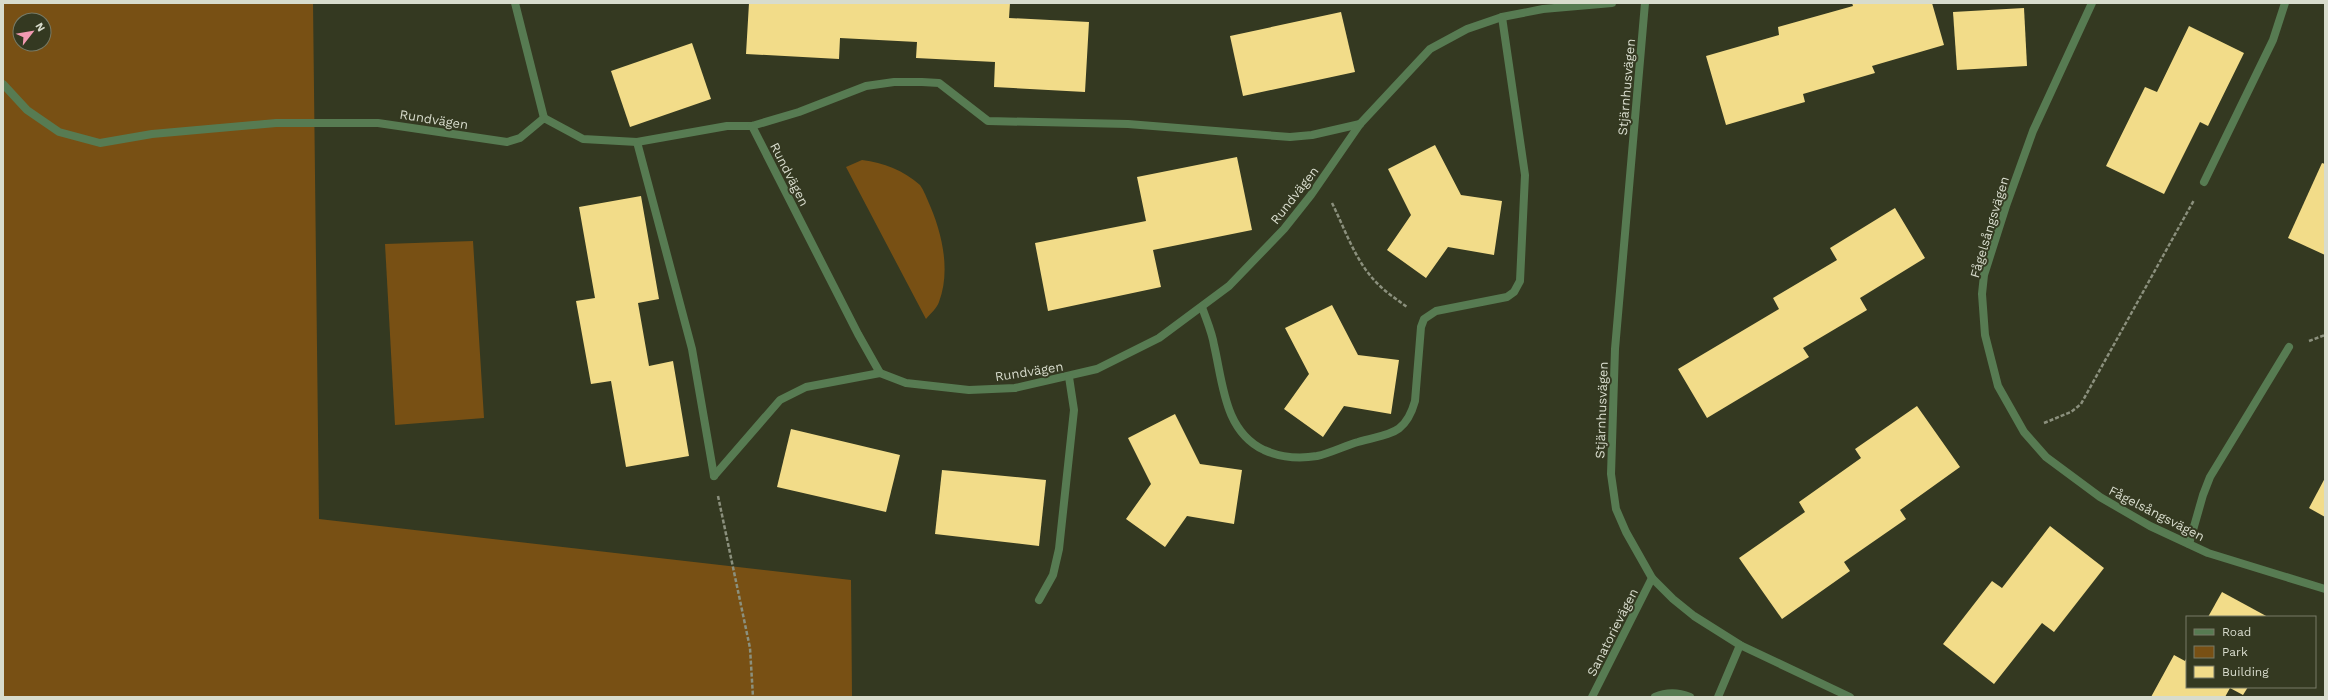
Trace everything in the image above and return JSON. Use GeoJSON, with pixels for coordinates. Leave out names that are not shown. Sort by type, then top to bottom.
{"type":"FeatureCollection","features":[{"type":"Feature","properties":{"kind":"street"},"geometry":{"type":"LineString","coordinates":[[515,3],[544,118],[583,138],[637,142],[727,126],[752,126],[799,112],[866,86],[894,82],[939,82],[988,121],[1128,124],[1290,137],[1312,135],[1360,124]]}},
{"type":"Feature","properties":{"kind":"street","name":"Rundvägen"},"geometry":{"type":"LineString","coordinates":[[752,126],[858,334],[880,373],[906,383],[969,390],[1015,388],[1069,377],[1097,369],[1159,338],[1229,286],[1284,229],[1322,180],[1360,124],[1430,49],[1467,29],[1502,17],[1543,9],[1612,3]]}},
{"type":"Feature","properties":{"kind":"street","name":"Stjärnhusvägen"},"geometry":{"type":"LineString","coordinates":[[1645,3],[1615,349],[1611,474],[1616,509],[1626,532],[1652,578],[1673,599],[1694,616],[1740,645],[1850,697]]}},
{"type":"Feature","properties":{"kind":"street","name":"Fågelsångsvägen"},"geometry":{"type":"LineString","coordinates":[[2092,3],[2033,131],[2006,206],[1984,275],[1983,312],[1988,351],[1998,386],[2024,432],[2046,457],[2100,497],[2150,526],[2208,553],[2325,589]]}},
{"type":"Feature","properties":{"kind":"street"},"geometry":{"type":"LineString","coordinates":[[2204,182],[2273,40],[2285,3]]}},
{"type":"Feature","properties":{"kind":"street"},"geometry":{"type":"LineString","coordinates":[[1202,307],[1214,343],[1224,393],[1234,424],[1244,438],[1256,446],[1288,458],[1319,455],[1359,441],[1386,436],[1398,429],[1412,412],[1415,401],[1421,327],[1424,319],[1436,311],[1506,297],[1514,292],[1520,281],[1525,175],[1521,134],[1502,17]]}},
{"type":"Feature","properties":{"kind":"street","name":"Rundvägen"},"geometry":{"type":"LineString","coordinates":[[3,84],[27,110],[59,132],[100,142],[152,134],[276,122],[378,123],[507,142],[520,138],[544,118]]}},
{"type":"Feature","properties":{"kind":"street"},"geometry":{"type":"LineString","coordinates":[[637,142],[692,348],[714,476]]}},
{"type":"Feature","properties":{"kind":"street"},"geometry":{"type":"LineString","coordinates":[[2189,544],[2203,495],[2210,477],[2289,347]]}},
{"type":"Feature","properties":{"kind":"street"},"geometry":{"type":"LineString","coordinates":[[714,476],[780,400],[806,387],[880,373]]}},
{"type":"Feature","properties":{"kind":"street"},"geometry":{"type":"LineString","coordinates":[[1039,600],[1053,575],[1059,548],[1074,410],[1069,377]]}},
{"type":"Feature","properties":{"kind":"street","name":"Sanatorievägen"},"geometry":{"type":"LineString","coordinates":[[1592,697],[1652,578]]}},
{"type":"Feature","properties":{"kind":"street"},"geometry":{"type":"LineString","coordinates":[[1718,697],[1740,645]]}},
{"type":"Feature","properties":{"kind":"street"},"geometry":{"type":"LineString","coordinates":[[1655,697],[1664,693],[1674,693],[1690,697]]}},
{"type":"Feature","properties":{"kind":"path"},"geometry":{"type":"LineString","coordinates":[[1322,180],[1360,262],[1368,274],[1380,287],[1424,319]]}},
{"type":"Feature","properties":{"kind":"path"},"geometry":{"type":"LineString","coordinates":[[2024,432],[2071,412],[2081,404],[2204,182]]}},
{"type":"Feature","properties":{"kind":"path"},"geometry":{"type":"LineString","coordinates":[[714,476],[750,648],[753,697]]}},
{"type":"Feature","properties":{"kind":"green space"},"geometry":{"type":"Polygon","coordinates":[[[3,3],[313,3],[319,519],[851,580],[852,697],[3,697],[3,3]]]}},
{"type":"Feature","properties":{"kind":"green space"},"geometry":{"type":"Polygon","coordinates":[[[862,160],[893,168],[914,180],[922,188],[933,213],[941,238],[944,277],[943,290],[938,304],[926,319],[846,167],[862,160]]]}},
{"type":"Feature","properties":{"kind":"green space"},"geometry":{"type":"Polygon","coordinates":[[[473,241],[484,418],[395,425],[385,244],[473,241]]]}},
{"type":"Feature","properties":{"kind":"building"},"geometry":{"type":"Polygon","coordinates":[[[749,3],[1010,3],[1009,18],[1089,22],[1085,92],[994,87],[995,62],[916,58],[917,42],[840,38],[839,59],[746,54],[749,3]]]}},
{"type":"Feature","properties":{"kind":"building"},"geometry":{"type":"Polygon","coordinates":[[[1852,3],[1932,3],[1944,45],[1872,66],[1875,73],[1803,94],[1805,102],[1726,125],[1706,56],[1779,35],[1778,27],[1853,6],[1852,3]]]}},
{"type":"Feature","properties":{"kind":"building"},"geometry":{"type":"Polygon","coordinates":[[[2024,8],[2027,66],[1957,70],[1953,12],[2024,8]]]}},
{"type":"Feature","properties":{"kind":"building"},"geometry":{"type":"Polygon","coordinates":[[[1341,12],[1355,72],[1243,96],[1230,36],[1341,12]]]}},
{"type":"Feature","properties":{"kind":"building"},"geometry":{"type":"Polygon","coordinates":[[[2189,26],[2244,53],[2208,126],[2200,122],[2164,194],[2106,166],[2145,87],[2157,92],[2189,26]]]}},
{"type":"Feature","properties":{"kind":"building"},"geometry":{"type":"Polygon","coordinates":[[[692,43],[711,99],[630,127],[611,71],[692,43]]]}},
{"type":"Feature","properties":{"kind":"building"},"geometry":{"type":"Polygon","coordinates":[[[1435,145],[1461,195],[1502,201],[1494,255],[1448,247],[1426,278],[1387,250],[1411,215],[1388,169],[1435,145]]]}},
{"type":"Feature","properties":{"kind":"building"},"geometry":{"type":"Polygon","coordinates":[[[1237,157],[1252,230],[1153,250],[1161,287],[1048,311],[1035,243],[1146,221],[1137,177],[1237,157]]]}},
{"type":"Feature","properties":{"kind":"building"},"geometry":{"type":"Polygon","coordinates":[[[2322,163],[2325,164],[2325,255],[2288,238],[2322,163]]]}},
{"type":"Feature","properties":{"kind":"building"},"geometry":{"type":"Polygon","coordinates":[[[641,196],[659,299],[638,303],[649,366],[673,361],[689,456],[626,467],[611,381],[591,384],[576,301],[595,298],[579,207],[641,196]]]}},
{"type":"Feature","properties":{"kind":"building"},"geometry":{"type":"Polygon","coordinates":[[[1895,208],[1925,258],[1860,298],[1867,310],[1803,348],[1809,357],[1707,418],[1678,369],[1779,309],[1773,298],[1837,260],[1830,248],[1895,208]]]}},
{"type":"Feature","properties":{"kind":"building"},"geometry":{"type":"Polygon","coordinates":[[[1332,305],[1358,355],[1399,360],[1391,414],[1344,406],[1323,437],[1284,409],[1309,374],[1285,328],[1332,305]]]}},
{"type":"Feature","properties":{"kind":"building"},"geometry":{"type":"Polygon","coordinates":[[[1917,406],[1960,467],[1900,510],[1906,519],[1844,562],[1850,571],[1782,619],[1739,558],[1805,512],[1799,502],[1861,458],[1855,449],[1917,406]]]}},
{"type":"Feature","properties":{"kind":"building"},"geometry":{"type":"Polygon","coordinates":[[[1175,414],[1200,464],[1242,470],[1234,524],[1187,516],[1165,547],[1126,519],[1151,484],[1128,438],[1175,414]]]}},
{"type":"Feature","properties":{"kind":"building"},"geometry":{"type":"Polygon","coordinates":[[[791,429],[900,455],[886,512],[777,487],[791,429]]]}},
{"type":"Feature","properties":{"kind":"building"},"geometry":{"type":"Polygon","coordinates":[[[942,470],[1046,480],[1039,546],[935,534],[942,470]]]}},
{"type":"Feature","properties":{"kind":"building"},"geometry":{"type":"Polygon","coordinates":[[[2325,478],[2325,517],[2309,508],[2325,478]]]}},
{"type":"Feature","properties":{"kind":"building"},"geometry":{"type":"Polygon","coordinates":[[[2050,526],[2104,568],[2054,632],[2042,623],[1994,684],[1943,644],[1992,581],[2002,588],[2050,526]]]}},
{"type":"Feature","properties":{"kind":"building"},"geometry":{"type":"Polygon","coordinates":[[[2222,592],[2266,616],[2209,616],[2222,592]]]}},
{"type":"Feature","properties":{"kind":"building"},"geometry":{"type":"Polygon","coordinates":[[[2174,655],[2185,661],[2186,659],[2186,688],[2230,688],[2225,697],[2151,697],[2174,655]]]}},
{"type":"Feature","properties":{"kind":"building"},"geometry":{"type":"Polygon","coordinates":[[[2230,688],[2247,688],[2243,695],[2230,688]]]}}]}
